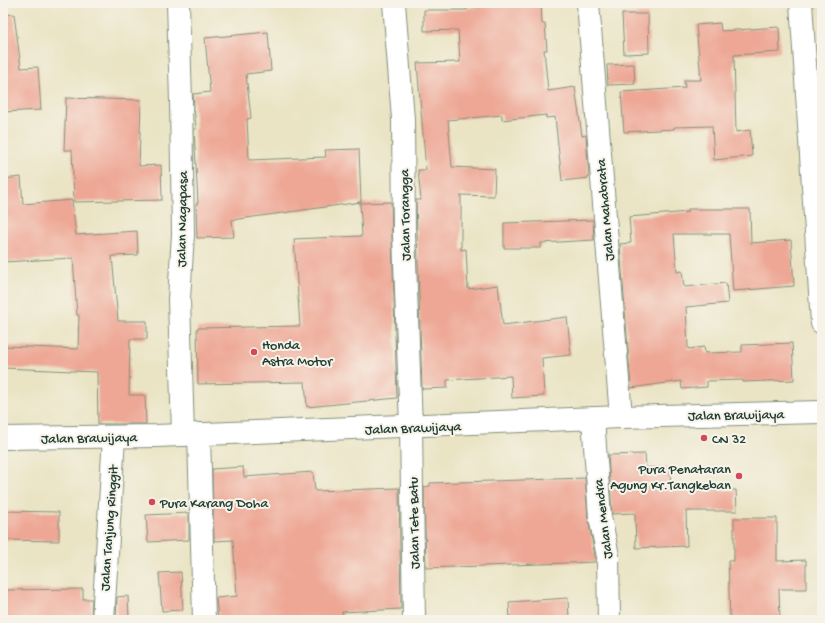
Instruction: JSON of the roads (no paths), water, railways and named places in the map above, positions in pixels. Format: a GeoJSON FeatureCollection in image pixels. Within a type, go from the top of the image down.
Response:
{"type":"FeatureCollection","features":[{"type":"Feature","properties":{"kind":"street","name":"Jalan Nagapasa"},"geometry":{"type":"LineString","coordinates":[[178,3],[182,108],[183,234],[179,298],[191,434],[204,620]]}},
{"type":"Feature","properties":{"kind":"street","name":"Jalan Torangga"},"geometry":{"type":"LineString","coordinates":[[394,3],[403,119],[404,235],[411,427]]}},
{"type":"Feature","properties":{"kind":"street","name":"Jalan Mahabrata"},"geometry":{"type":"LineString","coordinates":[[588,3],[621,417]]}},
{"type":"Feature","properties":{"kind":"street"},"geometry":{"type":"LineString","coordinates":[[801,3],[822,323]]}},
{"type":"Feature","properties":{"kind":"street","name":"Jalan Brawijaya"},"geometry":{"type":"LineString","coordinates":[[3,438],[191,434],[411,427],[621,417],[822,412]]}},
{"type":"Feature","properties":{"kind":"street","name":"Jalan Mendra"},"geometry":{"type":"LineString","coordinates":[[593,418],[600,517],[608,556],[609,620]]}},
{"type":"Feature","properties":{"kind":"street","name":"Jalan Tete Batu"},"geometry":{"type":"LineString","coordinates":[[411,427],[414,620]]}},
{"type":"Feature","properties":{"kind":"street","name":"Jalan Tanjung Ringgit"},"geometry":{"type":"LineString","coordinates":[[103,620],[114,436]]}},
{"type":"Feature","properties":{"kind":"place","name":"Honda Astra Motor"},"geometry":{"type":"Point","coordinates":[254,352]}},
{"type":"Feature","properties":{"kind":"place","name":"CN 32"},"geometry":{"type":"Point","coordinates":[704,438]}},
{"type":"Feature","properties":{"kind":"place","name":"Pura Penataran Agung Kr.Tangkeban"},"geometry":{"type":"Point","coordinates":[739,476]}},
{"type":"Feature","properties":{"kind":"place","name":"Pura Karang Doha"},"geometry":{"type":"Point","coordinates":[152,502]}}]}
